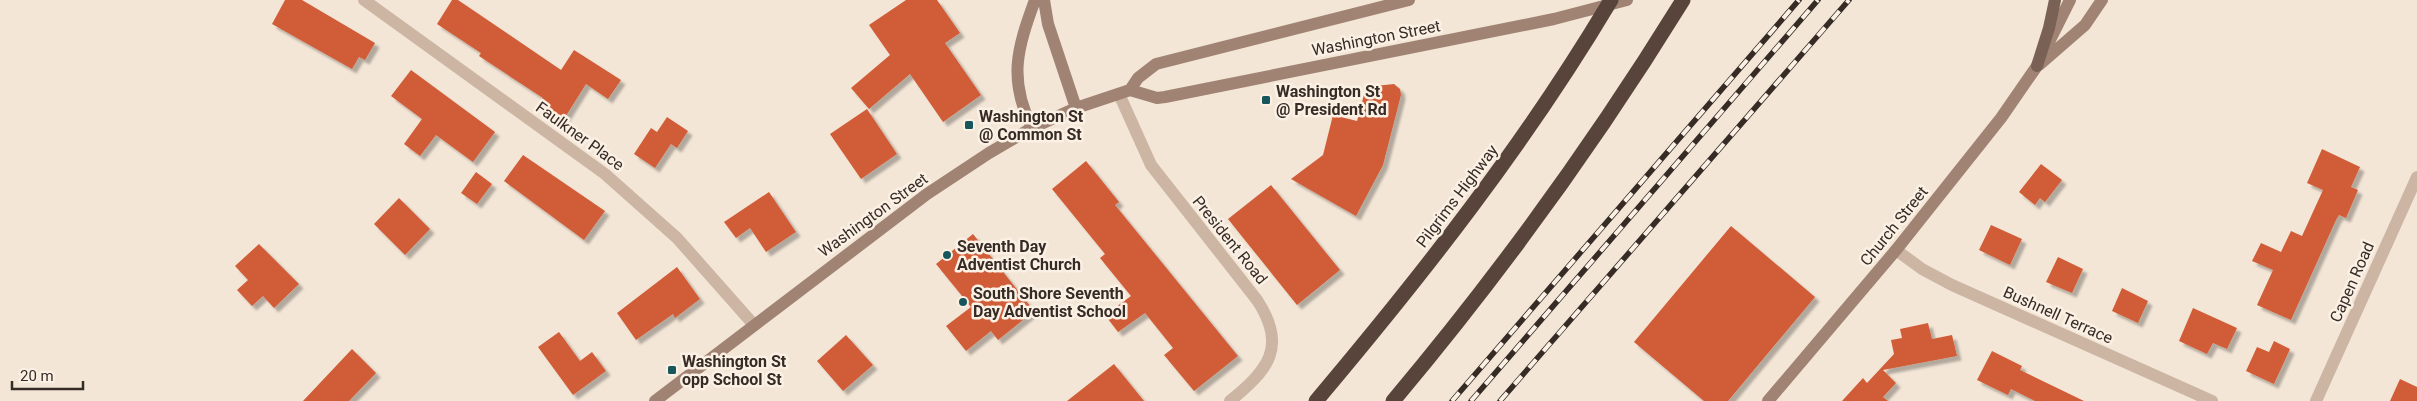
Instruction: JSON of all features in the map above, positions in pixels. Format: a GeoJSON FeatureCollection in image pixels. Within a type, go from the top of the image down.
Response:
{"type":"FeatureCollection","features":[{"type":"Feature","properties":{"kind":"highway","name":"Pilgrims Highway"},"geometry":{"type":"LineString","coordinates":[[1316,401],[1387,316],[1470,210],[1540,111],[1611,0]]}},
{"type":"Feature","properties":{"kind":"highway"},"geometry":{"type":"LineString","coordinates":[[1393,401],[1461,318],[1539,215],[1617,102],[1683,0]]}},
{"type":"Feature","properties":{"kind":"main road"},"geometry":{"type":"LineString","coordinates":[[1032,128],[1020,101],[1016,77],[1022,38],[1035,0]]}},
{"type":"Feature","properties":{"kind":"main road"},"geometry":{"type":"LineString","coordinates":[[1044,0],[1048,24],[1076,108]]}},
{"type":"Feature","properties":{"kind":"main road","name":"Washington Street"},"geometry":{"type":"LineString","coordinates":[[1125,92],[1138,78],[1156,64],[1409,0]]}},
{"type":"Feature","properties":{"kind":"main road","name":"Washington Street"},"geometry":{"type":"LineString","coordinates":[[657,400],[927,194],[1032,128],[1076,108],[1125,92],[1156,98],[1165,97],[1554,20],[1627,0]]}},
{"type":"Feature","properties":{"kind":"main road"},"geometry":{"type":"LineString","coordinates":[[2038,66],[2055,0]]}},
{"type":"Feature","properties":{"kind":"main road","name":"Church Street"},"geometry":{"type":"LineString","coordinates":[[1768,401],[1896,250],[2001,118],[2038,66],[2070,0]]}},
{"type":"Feature","properties":{"kind":"main road","name":"Church Street"},"geometry":{"type":"LineString","coordinates":[[2038,66],[2085,25],[2102,0]]}},
{"type":"Feature","properties":{"kind":"main road"},"geometry":{"type":"LineString","coordinates":[[2085,25],[2110,0]]}},
{"type":"Feature","properties":{"kind":"street","name":"Faulkner Place"},"geometry":{"type":"LineString","coordinates":[[364,0],[612,180],[677,238],[754,325]]}},
{"type":"Feature","properties":{"kind":"street","name":"President Road"},"geometry":{"type":"LineString","coordinates":[[1125,92],[1151,165],[1258,300],[1272,329],[1273,340],[1270,360],[1256,378],[1230,401]]}},
{"type":"Feature","properties":{"kind":"street","name":"Capen Road"},"geometry":{"type":"LineString","coordinates":[[2316,401],[2417,177]]}},
{"type":"Feature","properties":{"kind":"street","name":"Bushnell Terrace"},"geometry":{"type":"LineString","coordinates":[[1896,250],[1922,269],[1952,285],[2212,401]]}},
{"type":"Feature","properties":{"kind":"building"},"geometry":{"type":"Polygon","coordinates":[[[285,0],[302,0],[375,43],[365,60],[359,57],[352,69],[272,24],[285,0]]]}},
{"type":"Feature","properties":{"kind":"building"},"geometry":{"type":"Polygon","coordinates":[[[452,0],[458,0],[561,70],[574,50],[621,80],[608,99],[586,84],[564,119],[539,103],[543,98],[479,56],[481,53],[437,24],[452,0]]]}},
{"type":"Feature","properties":{"kind":"building"},"geometry":{"type":"Polygon","coordinates":[[[906,0],[937,0],[960,33],[945,43],[981,95],[943,122],[910,74],[869,109],[851,88],[890,55],[869,25],[906,0]]]}},
{"type":"Feature","properties":{"kind":"building"},"geometry":{"type":"Polygon","coordinates":[[[411,70],[495,132],[473,162],[436,135],[420,156],[404,144],[422,119],[391,96],[411,70]]]}},
{"type":"Feature","properties":{"kind":"building"},"geometry":{"type":"Polygon","coordinates":[[[1394,84],[1400,89],[1401,95],[1383,165],[1356,216],[1291,179],[1323,155],[1333,115],[1357,121],[1366,87],[1394,84]]]}},
{"type":"Feature","properties":{"kind":"building"},"geometry":{"type":"Polygon","coordinates":[[[867,109],[897,154],[861,179],[830,134],[867,109]]]}},
{"type":"Feature","properties":{"kind":"building"},"geometry":{"type":"Polygon","coordinates":[[[667,117],[688,131],[677,148],[671,144],[655,168],[634,154],[651,128],[657,132],[667,117]]]}},
{"type":"Feature","properties":{"kind":"building"},"geometry":{"type":"Polygon","coordinates":[[[2322,149],[2360,167],[2351,187],[2358,190],[2346,218],[2339,215],[2336,220],[2291,320],[2257,305],[2273,270],[2252,261],[2261,243],[2281,252],[2291,231],[2302,236],[2323,190],[2307,183],[2322,149]]]}},
{"type":"Feature","properties":{"kind":"building"},"geometry":{"type":"Polygon","coordinates":[[[523,155],[605,211],[584,240],[504,181],[523,155]]]}},
{"type":"Feature","properties":{"kind":"building"},"geometry":{"type":"Polygon","coordinates":[[[1086,161],[1119,202],[1115,205],[1238,356],[1194,391],[1164,355],[1173,348],[1145,313],[1118,332],[1105,315],[1131,296],[1100,258],[1105,254],[1052,189],[1086,161]]]}},
{"type":"Feature","properties":{"kind":"building"},"geometry":{"type":"Polygon","coordinates":[[[2041,164],[2062,180],[2045,202],[2040,198],[2035,205],[2019,192],[2041,164]]]}},
{"type":"Feature","properties":{"kind":"building"},"geometry":{"type":"Polygon","coordinates":[[[476,172],[492,184],[477,204],[461,193],[476,172]]]}},
{"type":"Feature","properties":{"kind":"building"},"geometry":{"type":"Polygon","coordinates":[[[1271,185],[1340,270],[1297,305],[1228,219],[1271,185]]]}},
{"type":"Feature","properties":{"kind":"building"},"geometry":{"type":"Polygon","coordinates":[[[769,192],[796,232],[766,252],[750,228],[736,238],[724,222],[769,192]]]}},
{"type":"Feature","properties":{"kind":"building"},"geometry":{"type":"Polygon","coordinates":[[[399,198],[430,229],[405,255],[374,224],[399,198]]]}},
{"type":"Feature","properties":{"kind":"building"},"geometry":{"type":"Polygon","coordinates":[[[1991,225],[2022,239],[2010,265],[1979,250],[1991,225]]]}},
{"type":"Feature","properties":{"kind":"building"},"geometry":{"type":"Polygon","coordinates":[[[1731,226],[1815,297],[1728,401],[1704,401],[1634,342],[1731,226]]]}},
{"type":"Feature","properties":{"kind":"building"},"geometry":{"type":"Polygon","coordinates":[[[973,234],[1034,311],[998,340],[991,331],[966,351],[946,326],[971,307],[936,264],[973,234]]]}},
{"type":"Feature","properties":{"kind":"building"},"geometry":{"type":"Polygon","coordinates":[[[259,244],[299,284],[274,308],[263,296],[252,306],[237,290],[248,280],[235,266],[259,244]]]}},
{"type":"Feature","properties":{"kind":"building"},"geometry":{"type":"Polygon","coordinates":[[[2058,257],[2083,269],[2072,293],[2046,282],[2058,257]]]}},
{"type":"Feature","properties":{"kind":"building"},"geometry":{"type":"Polygon","coordinates":[[[677,267],[700,299],[675,318],[673,314],[636,340],[617,313],[677,267]]]}},
{"type":"Feature","properties":{"kind":"building"},"geometry":{"type":"Polygon","coordinates":[[[2122,288],[2148,301],[2138,323],[2112,311],[2122,288]]]}},
{"type":"Feature","properties":{"kind":"building"},"geometry":{"type":"Polygon","coordinates":[[[2193,308],[2237,328],[2227,349],[2213,343],[2207,354],[2179,341],[2193,308]]]}},
{"type":"Feature","properties":{"kind":"building"},"geometry":{"type":"Polygon","coordinates":[[[1928,323],[1932,339],[1952,335],[1957,356],[1883,370],[1896,383],[1883,397],[1888,401],[1842,401],[1863,378],[1867,383],[1894,354],[1891,340],[1902,338],[1900,329],[1928,323]]]}},
{"type":"Feature","properties":{"kind":"building"},"geometry":{"type":"Polygon","coordinates":[[[559,332],[580,361],[592,352],[606,371],[573,395],[538,347],[559,332]]]}},
{"type":"Feature","properties":{"kind":"building"},"geometry":{"type":"Polygon","coordinates":[[[846,335],[873,365],[843,391],[817,361],[846,335]]]}},
{"type":"Feature","properties":{"kind":"building"},"geometry":{"type":"Polygon","coordinates":[[[2274,341],[2290,349],[2274,384],[2246,371],[2257,347],[2269,352],[2274,341]]]}},
{"type":"Feature","properties":{"kind":"building"},"geometry":{"type":"Polygon","coordinates":[[[352,349],[376,373],[349,401],[303,401],[352,349]]]}},
{"type":"Feature","properties":{"kind":"building"},"geometry":{"type":"Polygon","coordinates":[[[1992,351],[2022,366],[2020,370],[2084,401],[2035,401],[2011,389],[2008,395],[1977,380],[1992,351]]]}},
{"type":"Feature","properties":{"kind":"building"},"geometry":{"type":"Polygon","coordinates":[[[1114,364],[1144,401],[1067,401],[1114,364]]]}},
{"type":"Feature","properties":{"kind":"building"},"geometry":{"type":"Polygon","coordinates":[[[2400,379],[2417,387],[2417,401],[2390,401],[2400,379]]]}},
{"type":"Feature","properties":{"kind":"railway"},"geometry":{"type":"LineString","coordinates":[[1452,401],[1799,0]]}},
{"type":"Feature","properties":{"kind":"railway"},"geometry":{"type":"LineString","coordinates":[[1471,401],[1818,0]]}},
{"type":"Feature","properties":{"kind":"railway"},"geometry":{"type":"LineString","coordinates":[[1500,401],[1849,0]]}},
{"type":"Feature","properties":{"kind":"place","name":"Washington St @ President Rd"},"geometry":{"type":"Point","coordinates":[1266,100]}},
{"type":"Feature","properties":{"kind":"place","name":"Washington St @ Common St"},"geometry":{"type":"Point","coordinates":[969,125]}},
{"type":"Feature","properties":{"kind":"place","name":"Seventh Day Adventist Church"},"geometry":{"type":"Point","coordinates":[947,255]}},
{"type":"Feature","properties":{"kind":"place","name":"South Shore Seventh Day Adventist School"},"geometry":{"type":"Point","coordinates":[963,302]}},
{"type":"Feature","properties":{"kind":"place","name":"Washington St opp School St"},"geometry":{"type":"Point","coordinates":[672,370]}}]}
